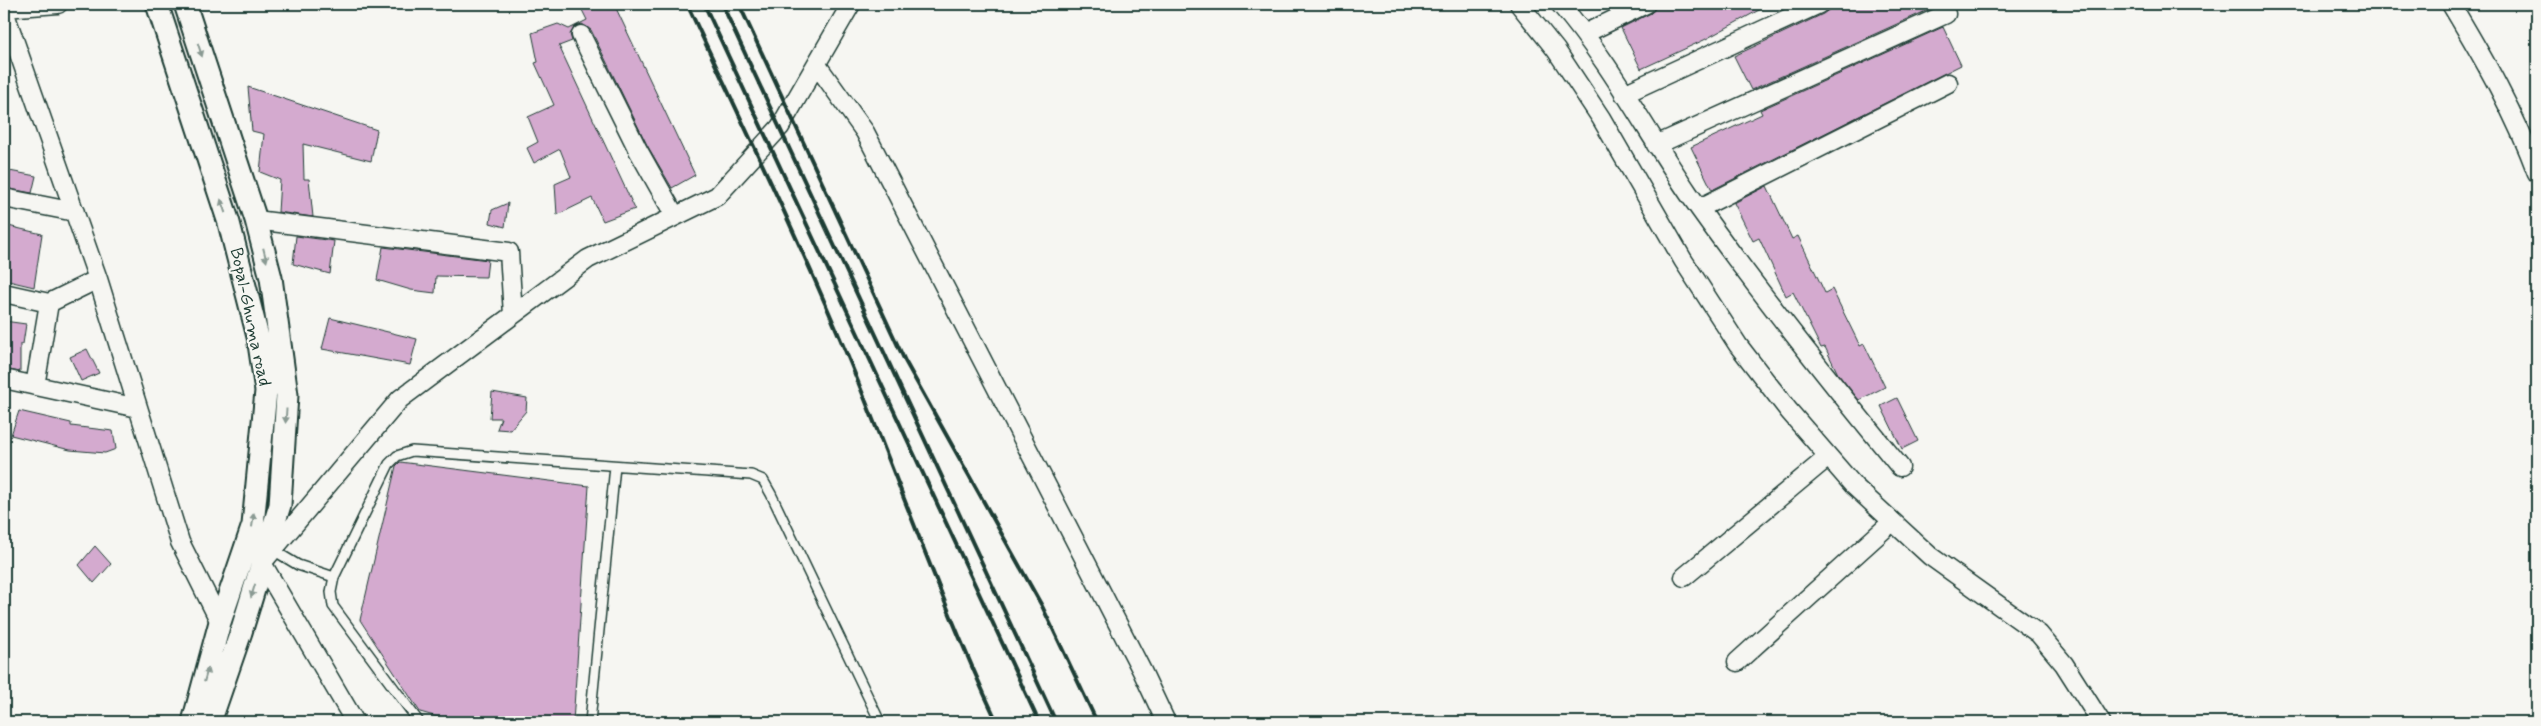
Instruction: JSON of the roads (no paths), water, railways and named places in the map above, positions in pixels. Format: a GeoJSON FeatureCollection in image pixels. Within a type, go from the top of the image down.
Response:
{"type":"FeatureCollection","features":[{"type":"Feature","properties":{"kind":"street"},"geometry":{"type":"LineString","coordinates":[[58,4],[4,10],[98,279],[180,542],[220,622]]}},
{"type":"Feature","properties":{"kind":"street","name":"Bopal-Ghuma road"},"geometry":{"type":"LineString","coordinates":[[157,4],[229,223],[258,337],[266,392],[253,525],[259,557],[220,622],[193,722]]}},
{"type":"Feature","properties":{"kind":"street"},"geometry":{"type":"LineString","coordinates":[[185,4],[256,220],[271,278],[288,395],[280,504],[259,557],[210,722]]}},
{"type":"Feature","properties":{"kind":"street"},"geometry":{"type":"LineString","coordinates":[[259,557],[400,399],[588,259],[717,196],[780,127],[851,4]]}},
{"type":"Feature","properties":{"kind":"street"},"geometry":{"type":"LineString","coordinates":[[1518,4],[1556,50],[1600,118],[1683,260],[1738,345],[1789,411],[1854,486],[1930,556],[2039,634],[2064,664],[2101,722]]}},
{"type":"Feature","properties":{"kind":"street"},"geometry":{"type":"LineString","coordinates":[[1560,4],[1586,33],[1656,145],[1700,208],[1818,367],[1900,466]]}},
{"type":"Feature","properties":{"kind":"street"},"geometry":{"type":"LineString","coordinates":[[1586,33],[1646,4]]}},
{"type":"Feature","properties":{"kind":"street"},"geometry":{"type":"LineString","coordinates":[[1624,94],[1819,4]]}},
{"type":"Feature","properties":{"kind":"street"},"geometry":{"type":"LineString","coordinates":[[2451,4],[2492,72],[2520,127],[2537,173]]}},
{"type":"Feature","properties":{"kind":"street"},"geometry":{"type":"LineString","coordinates":[[1656,145],[1946,14]]}},
{"type":"Feature","properties":{"kind":"street"},"geometry":{"type":"LineString","coordinates":[[581,35],[675,216]]}},
{"type":"Feature","properties":{"kind":"street"},"geometry":{"type":"LineString","coordinates":[[816,65],[865,132],[1166,722]]}},
{"type":"Feature","properties":{"kind":"street"},"geometry":{"type":"LineString","coordinates":[[1700,208],[1948,83]]}},
{"type":"Feature","properties":{"kind":"street"},"geometry":{"type":"LineString","coordinates":[[4,198],[75,212]]}},
{"type":"Feature","properties":{"kind":"street"},"geometry":{"type":"LineString","coordinates":[[256,220],[509,252],[513,315]]}},
{"type":"Feature","properties":{"kind":"street"},"geometry":{"type":"LineString","coordinates":[[4,293],[49,303],[98,279]]}},
{"type":"Feature","properties":{"kind":"street"},"geometry":{"type":"LineString","coordinates":[[35,386],[49,303]]}},
{"type":"Feature","properties":{"kind":"street"},"geometry":{"type":"LineString","coordinates":[[4,380],[138,408]]}},
{"type":"Feature","properties":{"kind":"street"},"geometry":{"type":"LineString","coordinates":[[1684,577],[1828,457]]}},
{"type":"Feature","properties":{"kind":"street"},"geometry":{"type":"LineString","coordinates":[[1737,662],[1892,522]]}},
{"type":"Feature","properties":{"kind":"street"},"geometry":{"type":"LineString","coordinates":[[259,557],[355,722]]}},
{"type":"Feature","properties":{"kind":"lane"},"geometry":{"type":"LineString","coordinates":[[419,722],[333,606],[331,592],[334,577],[389,464],[412,451],[751,475],[762,480],[776,502],[880,722]]}},
{"type":"Feature","properties":{"kind":"lane"},"geometry":{"type":"LineString","coordinates":[[590,722],[615,466]]}},
{"type":"Feature","properties":{"kind":"lane"},"geometry":{"type":"LineString","coordinates":[[259,557],[334,577]]}},
{"type":"Feature","properties":{"kind":"railway"},"geometry":{"type":"LineString","coordinates":[[687,4],[831,317],[939,588],[997,722]]}},
{"type":"Feature","properties":{"kind":"railway"},"geometry":{"type":"LineString","coordinates":[[704,4],[1039,722]]}},
{"type":"Feature","properties":{"kind":"railway"},"geometry":{"type":"LineString","coordinates":[[722,4],[1056,722]]}},
{"type":"Feature","properties":{"kind":"railway"},"geometry":{"type":"LineString","coordinates":[[739,4],[905,361],[1042,606],[1097,722]]}}]}
